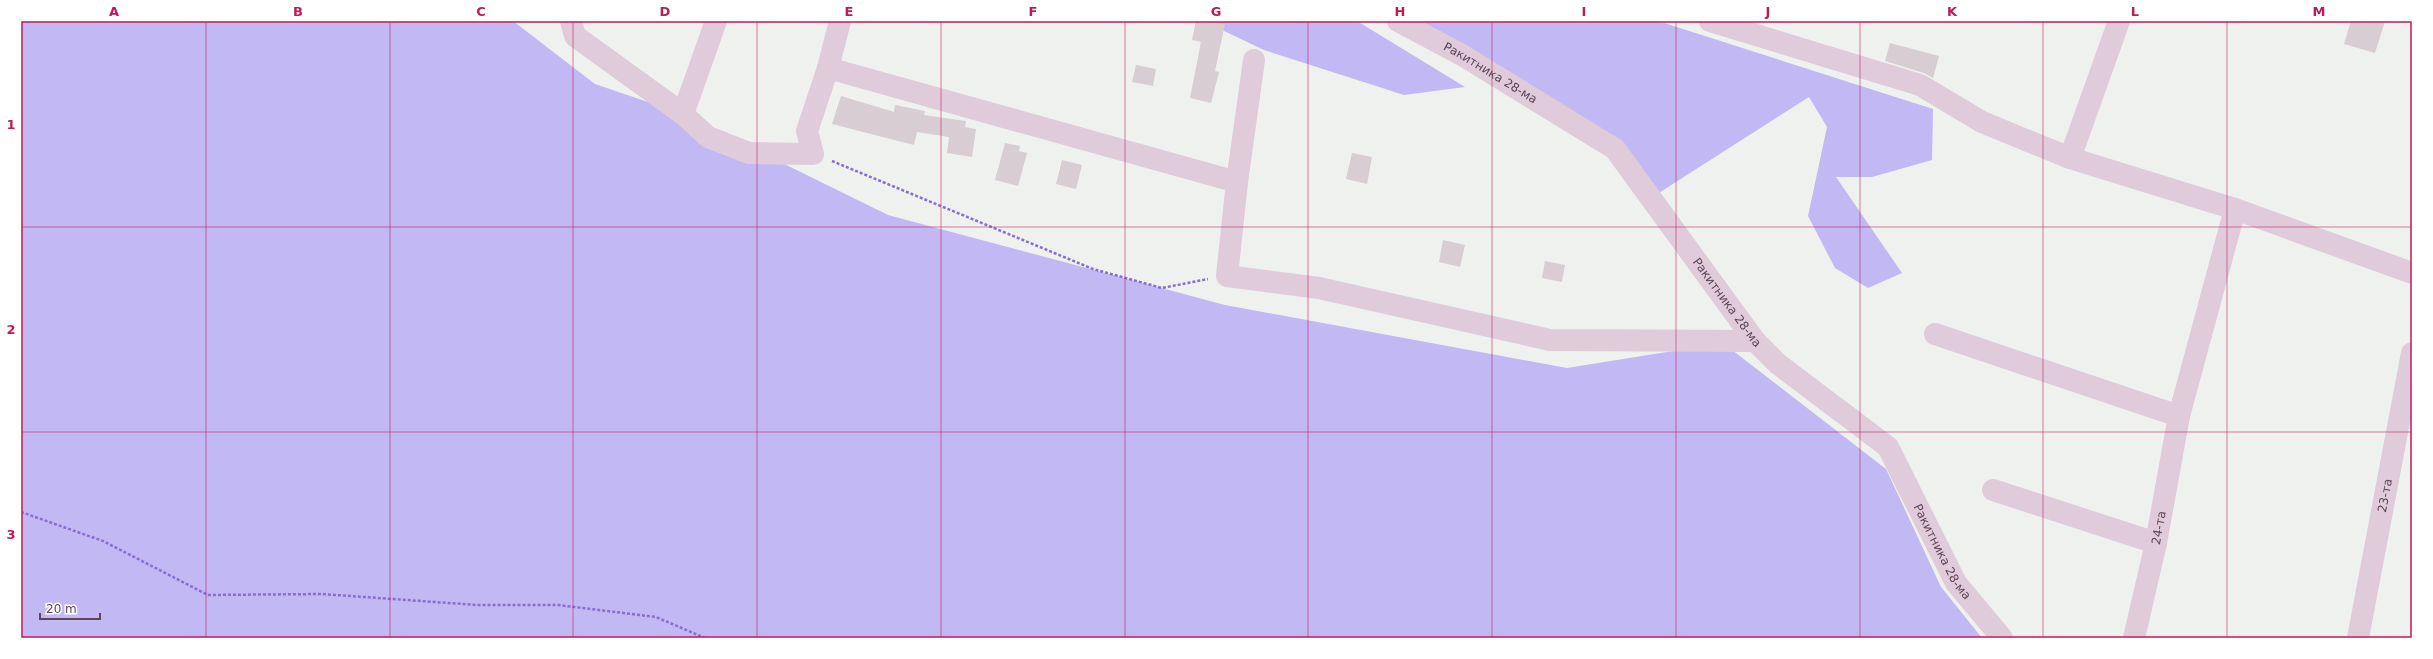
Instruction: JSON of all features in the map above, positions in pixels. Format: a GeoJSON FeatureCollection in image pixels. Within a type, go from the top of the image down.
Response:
{"type":"FeatureCollection","features":[{"type":"Feature","properties":{"kind":"street"},"geometry":{"type":"LineString","coordinates":[[571,21],[575,36],[682,114],[708,137],[750,153],[813,154],[807,131],[828,68],[840,21]]}},
{"type":"Feature","properties":{"kind":"street"},"geometry":{"type":"LineString","coordinates":[[682,114],[716,21]]}},
{"type":"Feature","properties":{"kind":"street","name":"Ракитника 28-ма"},"geometry":{"type":"LineString","coordinates":[[1398,21],[1462,55],[1615,149],[1755,341],[1778,364],[1888,447],[1956,583],[2002,638]]}},
{"type":"Feature","properties":{"kind":"street"},"geometry":{"type":"LineString","coordinates":[[1710,21],[1920,85],[1982,122],[2070,158],[2235,209],[2412,273]]}},
{"type":"Feature","properties":{"kind":"street"},"geometry":{"type":"LineString","coordinates":[[2070,158],[2119,21]]}},
{"type":"Feature","properties":{"kind":"street"},"geometry":{"type":"LineString","coordinates":[[1254,60],[1237,182],[1227,276],[1319,288],[1550,340],[1755,341]]}},
{"type":"Feature","properties":{"kind":"street"},"geometry":{"type":"LineString","coordinates":[[828,68],[1237,182]]}},
{"type":"Feature","properties":{"kind":"street","name":"24-та"},"geometry":{"type":"LineString","coordinates":[[2134,638],[2156,543],[2179,416],[2235,209]]}},
{"type":"Feature","properties":{"kind":"street"},"geometry":{"type":"LineString","coordinates":[[1935,334],[2179,416]]}},
{"type":"Feature","properties":{"kind":"street","name":"23-та"},"geometry":{"type":"LineString","coordinates":[[2358,638],[2412,353]]}},
{"type":"Feature","properties":{"kind":"street"},"geometry":{"type":"LineString","coordinates":[[1993,490],[2156,543]]}},
{"type":"Feature","properties":{"kind":"path"},"geometry":{"type":"LineString","coordinates":[[813,154],[1093,269],[1162,288],[1227,276]]}},
{"type":"Feature","properties":{"kind":"path"},"geometry":{"type":"LineString","coordinates":[[21,512],[103,541],[208,596],[322,594],[477,605],[558,605],[656,617],[704,638]]}},
{"type":"Feature","properties":{"kind":"shaded area"},"geometry":{"type":"Polygon","coordinates":[[[21,21],[513,21],[595,84],[683,114],[888,215],[1225,305],[1567,368],[1723,343],[1886,469],[1941,587],[1982,638],[21,638],[21,21]]]}},
{"type":"Feature","properties":{"kind":"shaded area"},"geometry":{"type":"Polygon","coordinates":[[[1203,21],[1357,21],[1465,87],[1404,95],[1264,50],[1203,21]]]}},
{"type":"Feature","properties":{"kind":"shaded area"},"geometry":{"type":"Polygon","coordinates":[[[1406,21],[1658,21],[1933,109],[1932,160],[1872,177],[1836,177],[1902,273],[1868,288],[1835,268],[1808,216],[1827,127],[1809,97],[1654,196],[1619,147],[1406,21]]]}},
{"type":"Feature","properties":{"kind":"building"},"geometry":{"type":"Polygon","coordinates":[[[1196,21],[1225,24],[1215,71],[1219,72],[1211,103],[1190,98],[1201,42],[1192,40],[1196,21]]]}},
{"type":"Feature","properties":{"kind":"building"},"geometry":{"type":"Polygon","coordinates":[[[2351,21],[2385,21],[2375,53],[2344,44],[2351,21]]]}},
{"type":"Feature","properties":{"kind":"building"},"geometry":{"type":"Polygon","coordinates":[[[1890,43],[1939,56],[1933,78],[1924,73],[1885,61],[1890,43]]]}},
{"type":"Feature","properties":{"kind":"building"},"geometry":{"type":"Polygon","coordinates":[[[1136,65],[1156,69],[1153,86],[1132,82],[1136,65]]]}},
{"type":"Feature","properties":{"kind":"building"},"geometry":{"type":"Polygon","coordinates":[[[841,96],[894,112],[895,105],[925,111],[924,115],[966,121],[965,127],[976,129],[972,157],[947,153],[949,137],[917,132],[914,145],[832,124],[841,96]]]}},
{"type":"Feature","properties":{"kind":"building"},"geometry":{"type":"Polygon","coordinates":[[[1005,143],[1020,146],[1019,151],[1027,153],[1018,186],[995,180],[1005,143]]]}},
{"type":"Feature","properties":{"kind":"building"},"geometry":{"type":"Polygon","coordinates":[[[1352,153],[1372,157],[1367,184],[1346,179],[1352,153]]]}},
{"type":"Feature","properties":{"kind":"building"},"geometry":{"type":"Polygon","coordinates":[[[1062,160],[1082,165],[1076,189],[1056,184],[1062,160]]]}},
{"type":"Feature","properties":{"kind":"building"},"geometry":{"type":"Polygon","coordinates":[[[1443,240],[1465,245],[1460,267],[1439,262],[1443,240]]]}},
{"type":"Feature","properties":{"kind":"building"},"geometry":{"type":"Polygon","coordinates":[[[1545,261],[1565,265],[1562,282],[1542,278],[1545,261]]]}}]}
